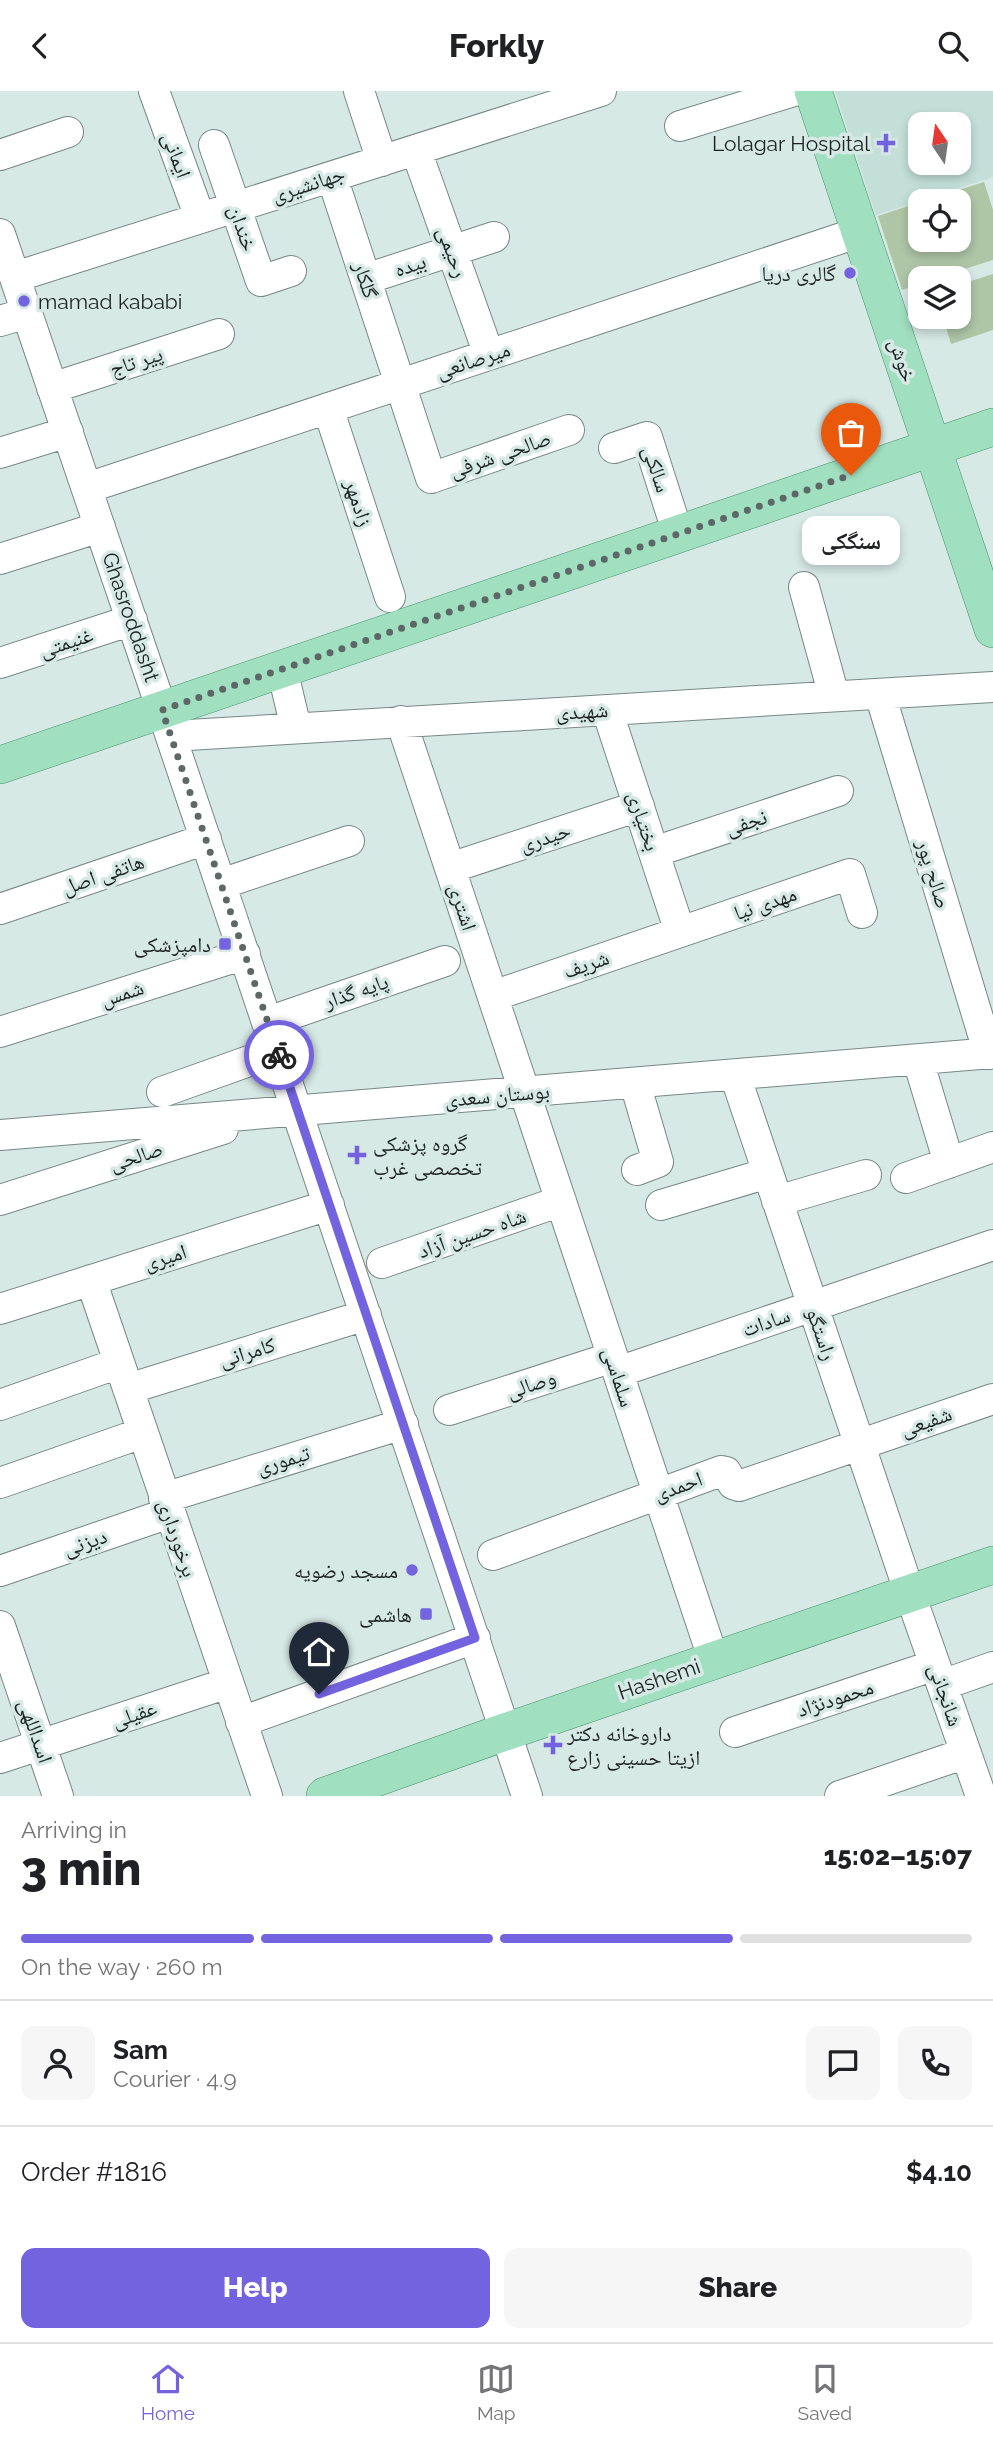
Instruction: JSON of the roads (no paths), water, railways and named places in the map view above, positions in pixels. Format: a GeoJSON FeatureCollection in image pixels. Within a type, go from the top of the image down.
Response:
{"type":"FeatureCollection","features":[{"type":"Feature","properties":{"kind":"main road","name":"خوش"},"geometry":{"type":"LineString","coordinates":[[813,91],[993,629]]}},
{"type":"Feature","properties":{"kind":"main road"},"geometry":{"type":"LineString","coordinates":[[0,765],[167,723],[282,669],[993,427]]}},
{"type":"Feature","properties":{"kind":"main road","name":"Hashemi"},"geometry":{"type":"LineString","coordinates":[[325,1796],[993,1566]]}},
{"type":"Feature","properties":{"kind":"street","name":"ایمانی"},"geometry":{"type":"LineString","coordinates":[[154,91],[200,218]]}},
{"type":"Feature","properties":{"kind":"street"},"geometry":{"type":"LineString","coordinates":[[359,91],[382,161]]}},
{"type":"Feature","properties":{"kind":"street","name":"جهانشیری"},"geometry":{"type":"LineString","coordinates":[[15,277],[416,150],[553,98],[601,91]]}},
{"type":"Feature","properties":{"kind":"street"},"geometry":{"type":"LineString","coordinates":[[680,126],[794,91]]}},
{"type":"Feature","properties":{"kind":"street"},"geometry":{"type":"LineString","coordinates":[[0,155],[68,132]]}},
{"type":"Feature","properties":{"kind":"street","name":"خندان"},"geometry":{"type":"LineString","coordinates":[[214,145],[261,281],[291,271]]}},
{"type":"Feature","properties":{"kind":"street","name":"رحیمی"},"geometry":{"type":"LineString","coordinates":[[416,150],[489,355]]}},
{"type":"Feature","properties":{"kind":"street","name":"گلکار"},"geometry":{"type":"LineString","coordinates":[[332,177],[431,478]]}},
{"type":"Feature","properties":{"kind":"street","name":"میرصانعی"},"geometry":{"type":"LineString","coordinates":[[87,488],[860,232]]}},
{"type":"Feature","properties":{"kind":"street","name":"Ghasroddasht"},"geometry":{"type":"LineString","coordinates":[[0,235],[15,277],[13,317],[52,388],[68,432],[268,1022],[277,1051],[285,1112],[329,1205],[527,1796]]}},
{"type":"Feature","properties":{"kind":"street","name":"بیده"},"geometry":{"type":"LineString","coordinates":[[366,279],[494,237]]}},
{"type":"Feature","properties":{"kind":"street","name":"پیر تاج"},"geometry":{"type":"LineString","coordinates":[[52,388],[219,334]]}},
{"type":"Feature","properties":{"kind":"street","name":"زادمهر"},"geometry":{"type":"LineString","coordinates":[[328,408],[390,597]]}},
{"type":"Feature","properties":{"kind":"street","name":"صالحی شرفی"},"geometry":{"type":"LineString","coordinates":[[431,478],[569,430]]}},
{"type":"Feature","properties":{"kind":"street"},"geometry":{"type":"LineString","coordinates":[[0,453],[68,432]]}},
{"type":"Feature","properties":{"kind":"street","name":"سالکی"},"geometry":{"type":"LineString","coordinates":[[614,448],[647,437],[678,534]]}},
{"type":"Feature","properties":{"kind":"street"},"geometry":{"type":"LineString","coordinates":[[0,559],[100,527]]}},
{"type":"Feature","properties":{"kind":"street"},"geometry":{"type":"LineString","coordinates":[[804,587],[834,697]]}},
{"type":"Feature","properties":{"kind":"street","name":"غنیمتی"},"geometry":{"type":"LineString","coordinates":[[0,663],[132,620]]}},
{"type":"Feature","properties":{"kind":"street"},"geometry":{"type":"LineString","coordinates":[[282,669],[296,728]]}},
{"type":"Feature","properties":{"kind":"street","name":"شهیدی"},"geometry":{"type":"LineString","coordinates":[[167,723],[296,728],[993,687]]}},
{"type":"Feature","properties":{"kind":"street","name":"صالح پور"},"geometry":{"type":"LineString","coordinates":[[880,694],[991,1054]]}},
{"type":"Feature","properties":{"kind":"street","name":"بختیاری"},"geometry":{"type":"LineString","coordinates":[[607,709],[680,932]]}},
{"type":"Feature","properties":{"kind":"street","name":"اشتری"},"geometry":{"type":"LineString","coordinates":[[401,721],[525,1093]]}},
{"type":"Feature","properties":{"kind":"street","name":"نجفی"},"geometry":{"type":"LineString","coordinates":[[654,852],[838,791]]}},
{"type":"Feature","properties":{"kind":"street","name":"حیدری"},"geometry":{"type":"LineString","coordinates":[[450,868],[639,806]]}},
{"type":"Feature","properties":{"kind":"street","name":"هاتفی اصل"},"geometry":{"type":"LineString","coordinates":[[0,909],[206,839]]}},
{"type":"Feature","properties":{"kind":"street"},"geometry":{"type":"LineString","coordinates":[[221,884],[349,841]]}},
{"type":"Feature","properties":{"kind":"street","name":"مهدی نیا"},"geometry":{"type":"LineString","coordinates":[[680,932],[850,874],[862,913]]}},
{"type":"Feature","properties":{"kind":"street","name":"شریف"},"geometry":{"type":"LineString","coordinates":[[493,996],[680,932]]}},
{"type":"Feature","properties":{"kind":"street","name":"شمس"},"geometry":{"type":"LineString","coordinates":[[0,1031],[245,954]]}},
{"type":"Feature","properties":{"kind":"street","name":"پایه گذار"},"geometry":{"type":"LineString","coordinates":[[268,1022],[445,961]]}},
{"type":"Feature","properties":{"kind":"street"},"geometry":{"type":"LineString","coordinates":[[162,1092],[277,1051]]}},
{"type":"Feature","properties":{"kind":"street","name":"بوستان سعدی"},"geometry":{"type":"LineString","coordinates":[[0,1135],[991,1054]]}},
{"type":"Feature","properties":{"kind":"street"},"geometry":{"type":"LineString","coordinates":[[918,1060],[949,1163]]}},
{"type":"Feature","properties":{"kind":"street","name":"راستگو"},"geometry":{"type":"LineString","coordinates":[[735,1075],[910,1594]]}},
{"type":"Feature","properties":{"kind":"street"},"geometry":{"type":"LineString","coordinates":[[635,1083],[658,1162],[638,1170]]}},
{"type":"Feature","properties":{"kind":"street","name":"سلماسی"},"geometry":{"type":"LineString","coordinates":[[525,1093],[714,1661]]}},
{"type":"Feature","properties":{"kind":"street","name":"صالحی"},"geometry":{"type":"LineString","coordinates":[[0,1200],[285,1112]]}},
{"type":"Feature","properties":{"kind":"street"},"geometry":{"type":"LineString","coordinates":[[906,1178],[993,1147]]}},
{"type":"Feature","properties":{"kind":"street"},"geometry":{"type":"LineString","coordinates":[[661,1205],[768,1173]]}},
{"type":"Feature","properties":{"kind":"street"},"geometry":{"type":"LineString","coordinates":[[778,1201],[866,1175]]}},
{"type":"Feature","properties":{"kind":"street","name":"شاه حسین آزاد"},"geometry":{"type":"LineString","coordinates":[[382,1263],[561,1201]]}},
{"type":"Feature","properties":{"kind":"street","name":"امیری"},"geometry":{"type":"LineString","coordinates":[[0,1309],[329,1205]]}},
{"type":"Feature","properties":{"kind":"street","name":"سادات"},"geometry":{"type":"LineString","coordinates":[[616,1365],[813,1306],[993,1245]]}},
{"type":"Feature","properties":{"kind":"street","name":"برخورداری"},"geometry":{"type":"LineString","coordinates":[[91,1280],[267,1796]]}},
{"type":"Feature","properties":{"kind":"street","name":"کامرانی"},"geometry":{"type":"LineString","coordinates":[[0,1405],[366,1315]]}},
{"type":"Feature","properties":{"kind":"street","name":"وصالی"},"geometry":{"type":"LineString","coordinates":[[449,1410],[616,1365]]}},
{"type":"Feature","properties":{"kind":"street","name":"شفیعی"},"geometry":{"type":"LineString","coordinates":[[859,1444],[993,1399]]}},
{"type":"Feature","properties":{"kind":"street","name":"تیموری"},"geometry":{"type":"LineString","coordinates":[[166,1505],[403,1424]]}},
{"type":"Feature","properties":{"kind":"street"},"geometry":{"type":"LineString","coordinates":[[0,1483],[142,1433]]}},
{"type":"Feature","properties":{"kind":"street","name":"احمدی"},"geometry":{"type":"LineString","coordinates":[[493,1555],[721,1471],[726,1472],[733,1484],[740,1486],[859,1444]]}},
{"type":"Feature","properties":{"kind":"street","name":"دیزنی"},"geometry":{"type":"LineString","coordinates":[[0,1571],[166,1505]]}},
{"type":"Feature","properties":{"kind":"street","name":"شانجانی"},"geometry":{"type":"LineString","coordinates":[[910,1594],[939,1675],[976,1757],[981,1796]]}},
{"type":"Feature","properties":{"kind":"street","name":"اسداللهی"},"geometry":{"type":"LineString","coordinates":[[0,1626],[58,1796]]}},
{"type":"Feature","properties":{"kind":"street"},"geometry":{"type":"LineString","coordinates":[[241,1722],[475,1638]]}},
{"type":"Feature","properties":{"kind":"street","name":"محمودنژاد"},"geometry":{"type":"LineString","coordinates":[[735,1732],[939,1675],[993,1667]]}},
{"type":"Feature","properties":{"kind":"street","name":"عقیلی"},"geometry":{"type":"LineString","coordinates":[[0,1758],[228,1683]]}},
{"type":"Feature","properties":{"kind":"street"},"geometry":{"type":"LineString","coordinates":[[840,1796],[976,1757]]}},
{"type":"Feature","properties":{"kind":"place","name":"Lolagar Hospital"},"geometry":{"type":"Point","coordinates":[886,143]}},
{"type":"Feature","properties":{"kind":"place","name":"گالری دریا"},"geometry":{"type":"Point","coordinates":[850,273]}},
{"type":"Feature","properties":{"kind":"place","name":"mamad kababi"},"geometry":{"type":"Point","coordinates":[24,301]}},
{"type":"Feature","properties":{"kind":"place","name":"سنگکی"},"geometry":{"type":"Point","coordinates":[851,475]}},
{"type":"Feature","properties":{"kind":"place","name":"دامپزشکی"},"geometry":{"type":"Point","coordinates":[225,944]}},
{"type":"Feature","properties":{"kind":"place","name":"گروه پزشکی تخصصی غرب"},"geometry":{"type":"Point","coordinates":[357,1155]}},
{"type":"Feature","properties":{"kind":"place","name":"مسجد رضویه"},"geometry":{"type":"Point","coordinates":[412,1570]}},
{"type":"Feature","properties":{"kind":"place","name":"هاشمی"},"geometry":{"type":"Point","coordinates":[426,1614]}},
{"type":"Feature","properties":{"kind":"place","name":"داروخانه دکتر ازیتا حسینی زارع"},"geometry":{"type":"Point","coordinates":[553,1745]}}]}
